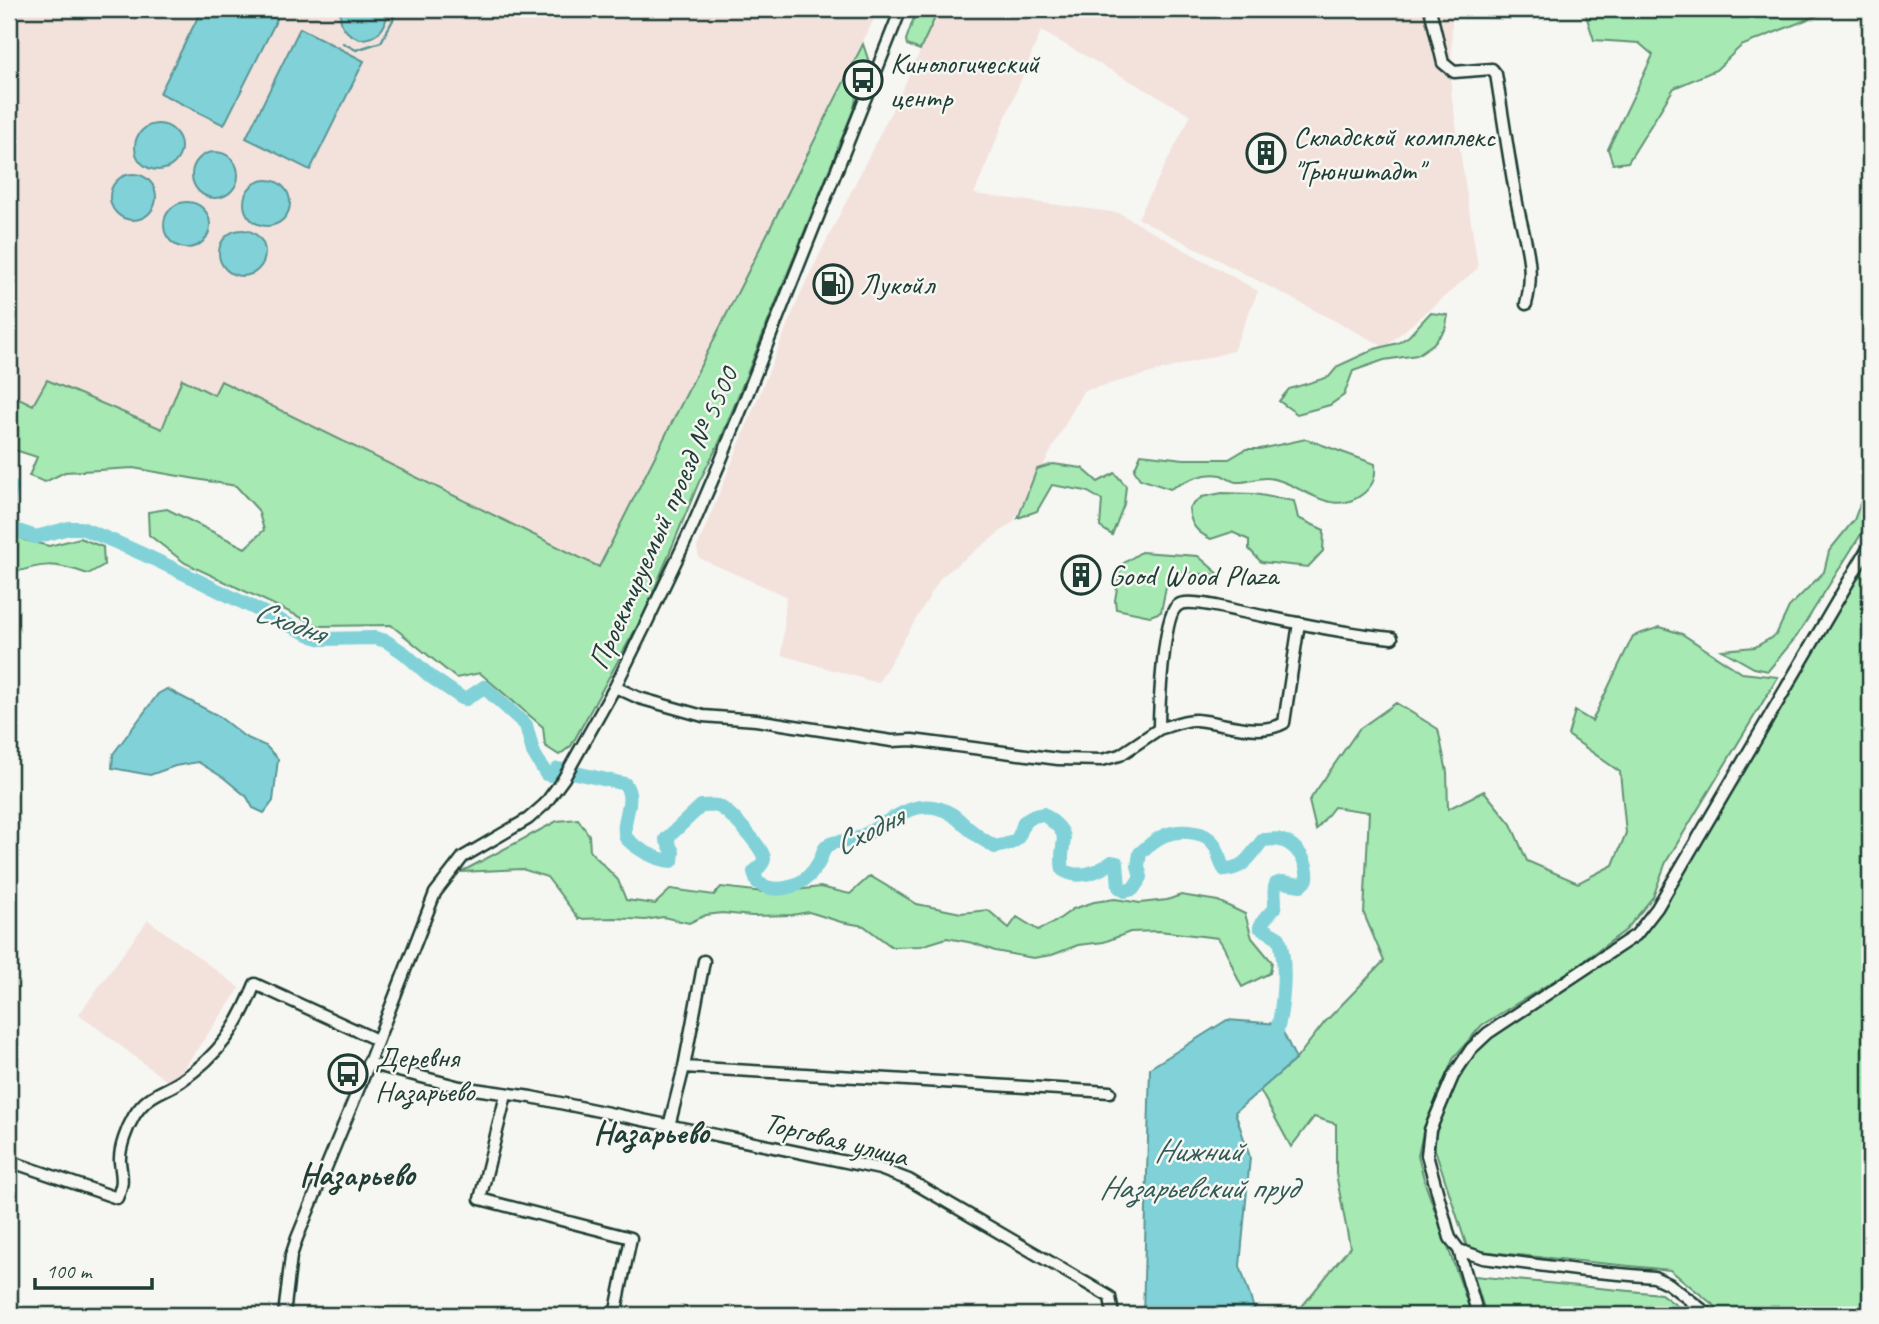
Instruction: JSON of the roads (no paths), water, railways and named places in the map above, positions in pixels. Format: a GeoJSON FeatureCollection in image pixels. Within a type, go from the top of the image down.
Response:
{"type":"FeatureCollection","features":[{"type":"Feature","properties":{"kind":"street","name":"Проектируемый проезд № 5500"},"geometry":{"type":"LineString","coordinates":[[284,1315],[291,1256],[297,1238],[435,893],[447,874],[463,857],[528,819],[545,804],[564,778],[615,687],[699,513],[901,9]]}},
{"type":"Feature","properties":{"kind":"street"},"geometry":{"type":"LineString","coordinates":[[1430,9],[1443,64],[1454,72],[1492,69],[1496,74],[1530,264],[1531,284],[1526,304]]}},
{"type":"Feature","properties":{"kind":"street"},"geometry":{"type":"LineString","coordinates":[[1478,1315],[1459,1250],[1450,1238],[1427,1156],[1430,1130],[1453,1076],[1471,1049],[1488,1033],[1636,935],[1664,896],[1870,545]]}},
{"type":"Feature","properties":{"kind":"street"},"geometry":{"type":"LineString","coordinates":[[1159,729],[1159,693],[1168,629],[1172,610],[1178,605],[1198,604],[1352,634],[1392,638]]}},
{"type":"Feature","properties":{"kind":"street"},"geometry":{"type":"LineString","coordinates":[[615,687],[639,698],[703,716],[756,720],[892,741],[912,740],[1058,759],[1102,760],[1120,755],[1159,729],[1193,720],[1261,728],[1275,728],[1284,723],[1299,623]]}},
{"type":"Feature","properties":{"kind":"street"},"geometry":{"type":"LineString","coordinates":[[669,1126],[684,1067],[704,961]]}},
{"type":"Feature","properties":{"kind":"street"},"geometry":{"type":"LineString","coordinates":[[9,1161],[117,1198],[122,1186],[120,1161],[123,1147],[135,1115],[159,1091],[180,1082],[229,1038],[244,1012],[255,984],[377,1040]]}},
{"type":"Feature","properties":{"kind":"street","name":"Торговая улица"},"geometry":{"type":"LineString","coordinates":[[368,1063],[460,1087],[531,1097],[880,1169],[909,1181],[1110,1297],[1113,1315]]}},
{"type":"Feature","properties":{"kind":"street"},"geometry":{"type":"LineString","coordinates":[[684,1067],[1110,1092]]}},
{"type":"Feature","properties":{"kind":"street"},"geometry":{"type":"LineString","coordinates":[[506,1095],[480,1199],[631,1238],[615,1315]]}},
{"type":"Feature","properties":{"kind":"street"},"geometry":{"type":"LineString","coordinates":[[1459,1250],[1483,1258],[1654,1277],[1669,1284],[1709,1315]]}},
{"type":"Feature","properties":{"kind":"water"},"geometry":{"type":"Polygon","coordinates":[[[202,9],[258,9],[277,19],[224,125],[160,93],[202,9]]]}},
{"type":"Feature","properties":{"kind":"water"},"geometry":{"type":"Polygon","coordinates":[[[341,9],[386,9],[386,21],[372,37],[360,39],[344,28],[341,9]]]}},
{"type":"Feature","properties":{"kind":"water"},"geometry":{"type":"Polygon","coordinates":[[[300,28],[364,61],[310,170],[246,138],[300,28]]]}},
{"type":"Feature","properties":{"kind":"water"},"geometry":{"type":"Polygon","coordinates":[[[158,124],[175,130],[181,147],[175,164],[158,170],[141,164],[135,147],[141,130],[158,124]]]}},
{"type":"Feature","properties":{"kind":"water"},"geometry":{"type":"Polygon","coordinates":[[[215,152],[232,158],[238,175],[232,192],[215,198],[198,192],[192,175],[198,158],[215,152]]]}},
{"type":"Feature","properties":{"kind":"water"},"geometry":{"type":"Polygon","coordinates":[[[133,174],[150,180],[156,197],[150,214],[133,220],[116,214],[110,197],[116,180],[133,174]]]}},
{"type":"Feature","properties":{"kind":"water"},"geometry":{"type":"Polygon","coordinates":[[[267,180],[284,186],[290,203],[284,220],[267,226],[250,220],[244,203],[250,186],[267,180]]]}},
{"type":"Feature","properties":{"kind":"water"},"geometry":{"type":"Polygon","coordinates":[[[187,202],[204,208],[210,225],[204,242],[187,248],[170,242],[164,225],[170,208],[187,202]]]}},
{"type":"Feature","properties":{"kind":"water"},"geometry":{"type":"Polygon","coordinates":[[[242,230],[259,236],[265,253],[259,270],[242,276],[225,270],[219,253],[225,236],[242,230]]]}},
{"type":"Feature","properties":{"kind":"water"},"geometry":{"type":"Polygon","coordinates":[[[167,689],[217,715],[245,737],[266,746],[278,759],[273,801],[264,813],[253,808],[247,797],[224,778],[198,762],[175,766],[150,775],[112,768],[113,754],[158,694],[167,689]]]}},
{"type":"Feature","properties":{"kind":"water","name":"Нижний Назарьевский пруд"},"geometry":{"type":"Polygon","coordinates":[[[1227,1020],[1279,1024],[1296,1059],[1235,1112],[1250,1157],[1240,1266],[1256,1315],[1143,1315],[1150,1068],[1227,1020]]]}},
{"type":"Feature","properties":{"kind":"waterway"},"geometry":{"type":"LineString","coordinates":[[343,43],[356,50],[381,42],[394,18],[391,9]]}},
{"type":"Feature","properties":{"kind":"waterway","name":"Сходня"},"geometry":{"type":"LineString","coordinates":[[9,484],[9,500]]}},
{"type":"Feature","properties":{"kind":"waterway","name":"Сходня"},"geometry":{"type":"LineString","coordinates":[[9,501],[9,525],[12,529],[36,537],[69,528],[81,528],[141,553],[315,637],[375,638],[386,641],[462,698],[466,699],[484,687],[526,725],[533,752],[546,774],[550,775],[558,769],[625,784],[629,797],[626,838],[641,850],[660,859],[672,861],[673,852],[666,839],[701,806],[718,806],[723,809],[752,838],[764,859],[754,872],[757,882],[774,888],[792,886],[807,877],[830,844],[856,839],[906,811],[927,807],[949,812],[995,847],[1015,840],[1024,822],[1043,814],[1054,822],[1063,834],[1063,870],[1082,874],[1095,872],[1112,862],[1117,863],[1119,887],[1125,891],[1133,889],[1141,877],[1138,866],[1140,853],[1152,842],[1172,833],[1201,834],[1208,838],[1216,847],[1225,870],[1243,864],[1263,840],[1276,839],[1286,842],[1301,855],[1307,879],[1301,885],[1282,882],[1276,884],[1274,908],[1260,927],[1279,938],[1282,949],[1283,990],[1274,1041]]}},
{"type":"Feature","properties":{"kind":"place","name":"Кинологический центр"},"geometry":{"type":"Point","coordinates":[863,80]}},
{"type":"Feature","properties":{"kind":"place","name":"Складской комплекс \"Грюнштадт\""},"geometry":{"type":"Point","coordinates":[1266,153]}},
{"type":"Feature","properties":{"kind":"place","name":"Лукойл"},"geometry":{"type":"Point","coordinates":[833,284]}},
{"type":"Feature","properties":{"kind":"place","name":"Good Wood Plaza"},"geometry":{"type":"Point","coordinates":[1081,575]}},
{"type":"Feature","properties":{"kind":"place","name":"Деревня Назарьево"},"geometry":{"type":"Point","coordinates":[348,1074]}},
{"type":"Feature","properties":{"kind":"district","name":"Назарьево"},"geometry":{"type":"Point","coordinates":[651,1132]}},
{"type":"Feature","properties":{"kind":"district","name":"Назарьево"},"geometry":{"type":"Point","coordinates":[357,1174]}}]}
